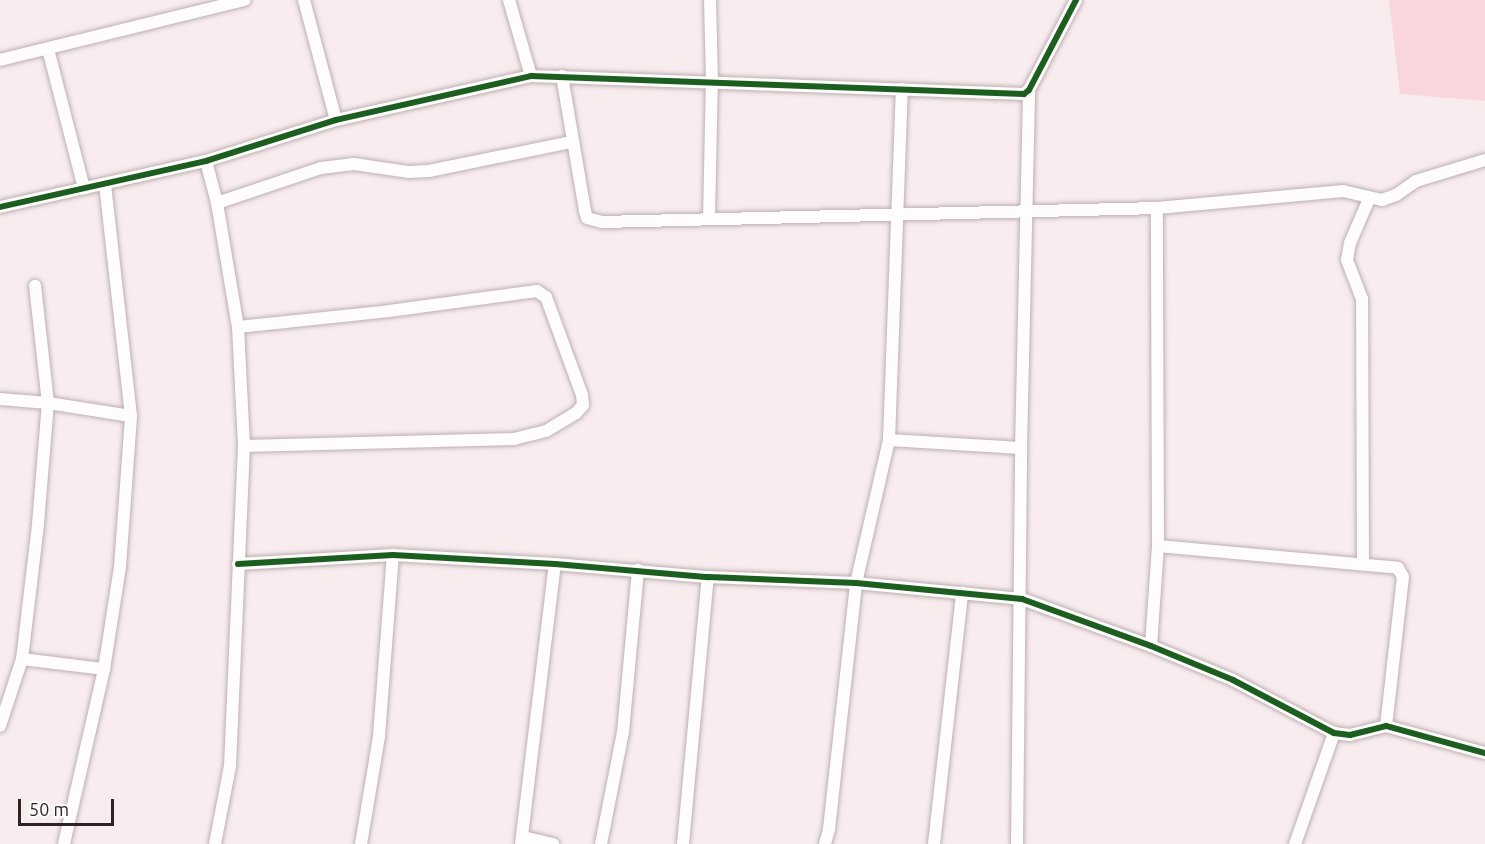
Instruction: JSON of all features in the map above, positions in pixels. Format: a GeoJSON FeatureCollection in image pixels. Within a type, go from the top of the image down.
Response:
{"type":"FeatureCollection","features":[{"type":"Feature","properties":{"kind":"street"},"geometry":{"type":"LineString","coordinates":[[0,60],[245,0]]}},
{"type":"Feature","properties":{"kind":"street"},"geometry":{"type":"LineString","coordinates":[[304,0],[336,120]]}},
{"type":"Feature","properties":{"kind":"street"},"geometry":{"type":"LineString","coordinates":[[509,0],[531,76]]}},
{"type":"Feature","properties":{"kind":"street"},"geometry":{"type":"LineString","coordinates":[[709,219],[712,81],[710,0]]}},
{"type":"Feature","properties":{"kind":"street"},"geometry":{"type":"LineString","coordinates":[[1017,844],[1022,599],[1021,448],[1029,90],[1076,0]]}},
{"type":"Feature","properties":{"kind":"street"},"geometry":{"type":"LineString","coordinates":[[48,49],[84,188]]}},
{"type":"Feature","properties":{"kind":"street"},"geometry":{"type":"LineString","coordinates":[[0,207],[206,161],[336,120],[531,76],[712,81],[1018,95],[1029,90]]}},
{"type":"Feature","properties":{"kind":"street"},"geometry":{"type":"LineString","coordinates":[[562,76],[587,218],[602,222],[1157,208],[1343,191],[1382,200],[1396,195],[1416,181],[1485,160]]}},
{"type":"Feature","properties":{"kind":"street"},"geometry":{"type":"LineString","coordinates":[[825,844],[829,830],[856,583],[889,440],[902,89]]}},
{"type":"Feature","properties":{"kind":"street"},"geometry":{"type":"LineString","coordinates":[[217,203],[321,168],[354,164],[409,172],[429,171],[572,142]]}},
{"type":"Feature","properties":{"kind":"street"},"geometry":{"type":"LineString","coordinates":[[206,161],[217,203],[238,327],[244,446],[230,766],[214,844]]}},
{"type":"Feature","properties":{"kind":"street"},"geometry":{"type":"LineString","coordinates":[[64,844],[104,669],[120,567],[131,416],[105,184]]}},
{"type":"Feature","properties":{"kind":"street"},"geometry":{"type":"LineString","coordinates":[[1363,564],[1362,299],[1347,260],[1350,243],[1369,198]]}},
{"type":"Feature","properties":{"kind":"street"},"geometry":{"type":"LineString","coordinates":[[1151,646],[1158,546],[1157,208]]}},
{"type":"Feature","properties":{"kind":"street"},"geometry":{"type":"LineString","coordinates":[[0,726],[22,659],[38,524],[48,403],[35,285]]}},
{"type":"Feature","properties":{"kind":"street"},"geometry":{"type":"LineString","coordinates":[[238,327],[389,311],[537,291],[546,297],[582,395],[583,405],[576,413],[546,431],[514,439],[244,446]]}},
{"type":"Feature","properties":{"kind":"street"},"geometry":{"type":"LineString","coordinates":[[0,399],[48,403],[131,416]]}},
{"type":"Feature","properties":{"kind":"street"},"geometry":{"type":"LineString","coordinates":[[889,440],[1021,448]]}},
{"type":"Feature","properties":{"kind":"street"},"geometry":{"type":"LineString","coordinates":[[1158,546],[1398,568],[1403,577],[1386,726]]}},
{"type":"Feature","properties":{"kind":"street"},"geometry":{"type":"LineString","coordinates":[[238,564],[393,555],[555,564],[708,577],[856,583],[1022,599],[1151,646],[1233,680],[1334,733],[1350,735],[1386,726],[1485,753]]}},
{"type":"Feature","properties":{"kind":"street"},"geometry":{"type":"LineString","coordinates":[[361,844],[379,736],[393,555]]}},
{"type":"Feature","properties":{"kind":"street"},"geometry":{"type":"LineString","coordinates":[[553,844],[522,840],[555,564]]}},
{"type":"Feature","properties":{"kind":"street"},"geometry":{"type":"LineString","coordinates":[[601,844],[623,732],[638,570]]}},
{"type":"Feature","properties":{"kind":"street"},"geometry":{"type":"LineString","coordinates":[[683,844],[708,577]]}},
{"type":"Feature","properties":{"kind":"street"},"geometry":{"type":"LineString","coordinates":[[934,844],[962,593]]}},
{"type":"Feature","properties":{"kind":"street"},"geometry":{"type":"LineString","coordinates":[[22,659],[104,669]]}},
{"type":"Feature","properties":{"kind":"street"},"geometry":{"type":"LineString","coordinates":[[1295,844],[1334,733]]}},
{"type":"Feature","properties":{"kind":"shaded area"},"geometry":{"type":"Polygon","coordinates":[[[1389,0],[1485,0],[1485,101],[1400,94],[1389,0]]]}},
{"type":"Feature","properties":{"kind":"cycle path"},"geometry":{"type":"LineString","coordinates":[[0,207],[206,161],[336,120],[531,76],[1024,94],[1029,90],[1076,0]]}},
{"type":"Feature","properties":{"kind":"cycle path"},"geometry":{"type":"LineString","coordinates":[[238,564],[393,555],[555,564],[708,577],[856,583],[1022,599],[1151,646],[1233,680],[1334,733],[1350,735],[1386,726],[1485,753]]}}]}
